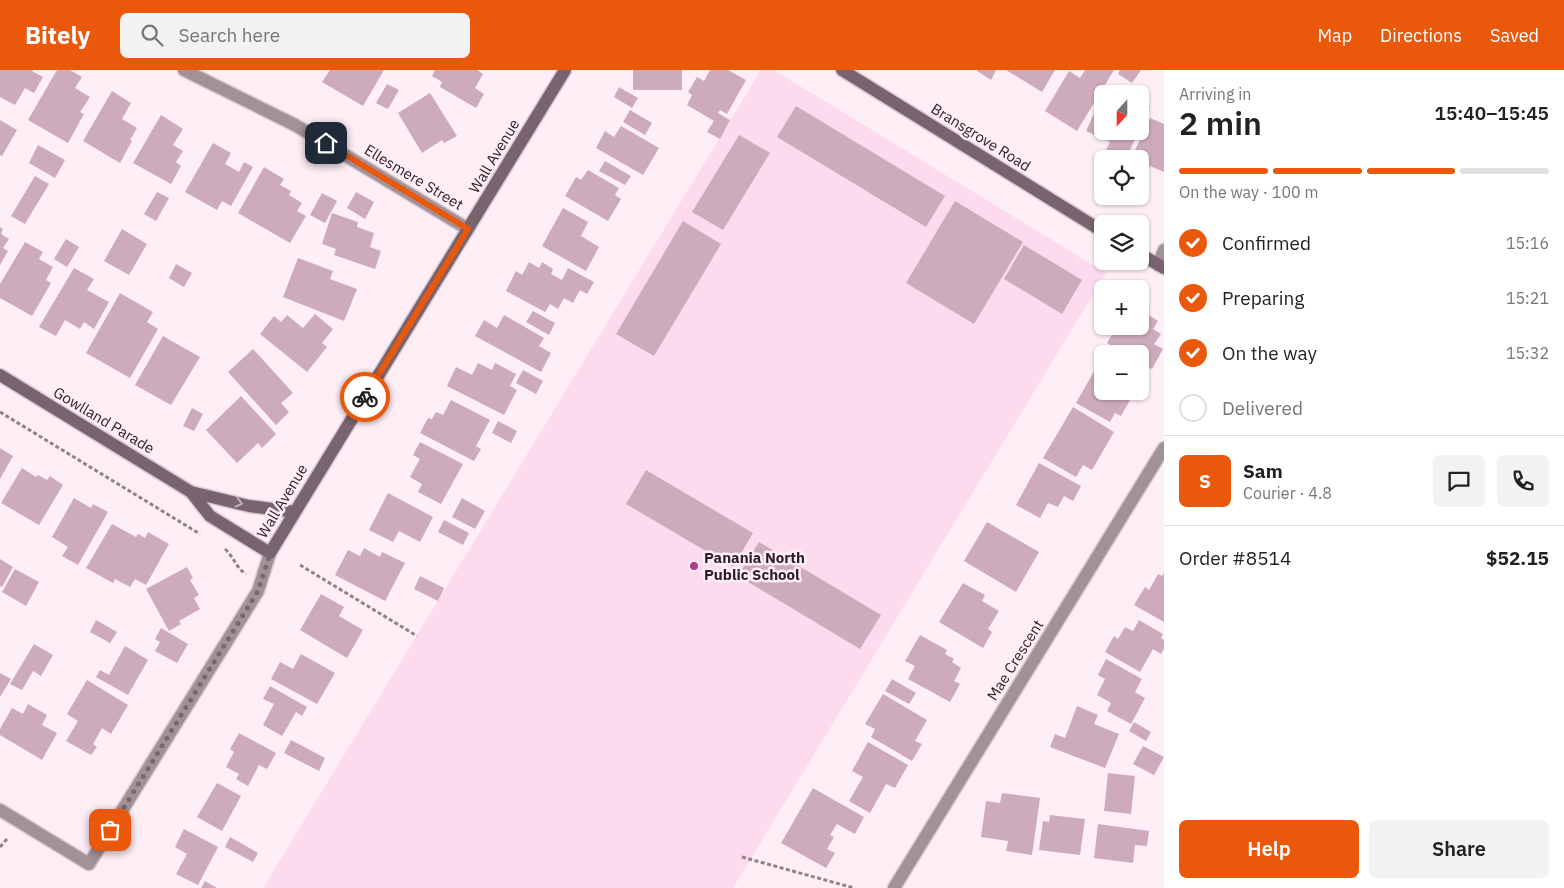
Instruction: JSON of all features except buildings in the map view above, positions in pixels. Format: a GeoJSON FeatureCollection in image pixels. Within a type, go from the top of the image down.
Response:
{"type":"FeatureCollection","features":[{"type":"Feature","properties":{"kind":"street","name":"Ellesmere Street"},"geometry":{"type":"LineString","coordinates":[[184,70],[319,139],[468,229]]}},
{"type":"Feature","properties":{"kind":"street","name":"Wall Avenue"},"geometry":{"type":"LineString","coordinates":[[0,810],[89,864],[258,591],[270,554],[565,70]]}},
{"type":"Feature","properties":{"kind":"street","name":"Bransgrove Road"},"geometry":{"type":"LineString","coordinates":[[842,70],[1094,226]]}},
{"type":"Feature","properties":{"kind":"street"},"geometry":{"type":"LineString","coordinates":[[1149,259],[1161,266],[1164,250]]}},
{"type":"Feature","properties":{"kind":"street","name":"Gowlland Parade"},"geometry":{"type":"LineString","coordinates":[[0,375],[191,492],[249,506],[295,512]]}},
{"type":"Feature","properties":{"kind":"street","name":"Mae Crescent"},"geometry":{"type":"LineString","coordinates":[[894,888],[1164,448]]}},
{"type":"Feature","properties":{"kind":"street","name":"Gowlland Parade"},"geometry":{"type":"LineString","coordinates":[[191,492],[210,516],[270,554]]}},
{"type":"Feature","properties":{"kind":"path"},"geometry":{"type":"LineString","coordinates":[[0,412],[205,537]]}},
{"type":"Feature","properties":{"kind":"path"},"geometry":{"type":"LineString","coordinates":[[218,545],[231,554],[239,570],[260,584]]}},
{"type":"Feature","properties":{"kind":"path"},"geometry":{"type":"LineString","coordinates":[[300,565],[417,636]]}},
{"type":"Feature","properties":{"kind":"path"},"geometry":{"type":"LineString","coordinates":[[0,847],[7,839]]}},
{"type":"Feature","properties":{"kind":"path"},"geometry":{"type":"LineString","coordinates":[[742,856],[854,888]]}},
{"type":"Feature","properties":{"kind":"shaded area","name":"Panania North Public School"},"geometry":{"type":"Polygon","coordinates":[[[761,70],[774,70],[1094,266],[1094,270],[1101,270],[1106,273],[1102,280],[1094,280],[1094,293],[733,888],[263,888],[761,70]]]}},
{"type":"Feature","properties":{"kind":"way so far"},"geometry":{"type":"LineString","coordinates":[[110,830],[258,591],[270,554],[365,397]]}},
{"type":"Feature","properties":{"kind":"place","name":"Panania North Public School"},"geometry":{"type":"Point","coordinates":[694,566]}},
{"type":"Feature","properties":{"kind":"route"},"geometry":{"type":"LineString","coordinates":[[326,143],[468,229],[365,397]]}}]}
